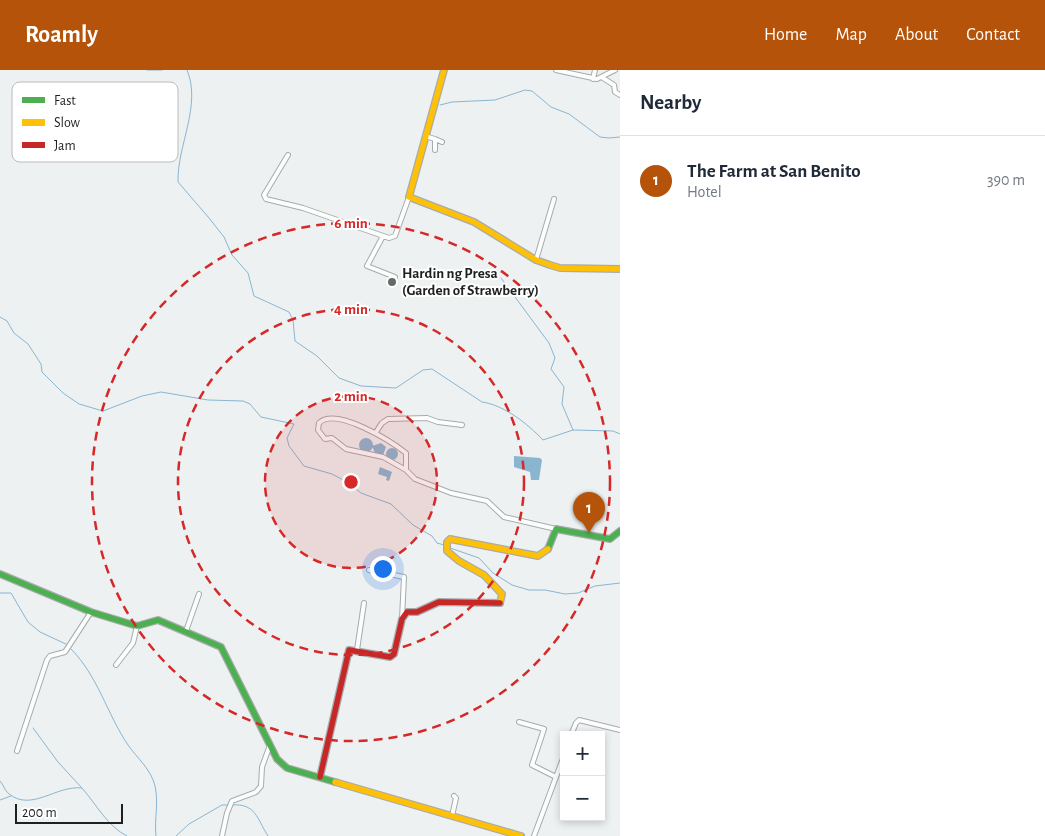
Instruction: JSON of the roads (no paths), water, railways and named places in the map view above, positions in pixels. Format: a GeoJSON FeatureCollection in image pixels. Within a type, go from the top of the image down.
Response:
{"type":"FeatureCollection","features":[{"type":"Feature","properties":{"kind":"street"},"geometry":{"type":"LineString","coordinates":[[288,156],[264,195],[266,199],[303,208],[389,238],[394,236],[409,196],[444,70]]}},
{"type":"Feature","properties":{"kind":"street"},"geometry":{"type":"LineString","coordinates":[[556,70],[593,78],[602,78],[616,70]]}},
{"type":"Feature","properties":{"kind":"street"},"geometry":{"type":"LineString","coordinates":[[593,78],[595,70]]}},
{"type":"Feature","properties":{"kind":"street"},"geometry":{"type":"LineString","coordinates":[[602,78],[614,85],[615,92],[620,94]]}},
{"type":"Feature","properties":{"kind":"street"},"geometry":{"type":"LineString","coordinates":[[425,136],[442,142]]}},
{"type":"Feature","properties":{"kind":"street"},"geometry":{"type":"LineString","coordinates":[[435,139],[435,150]]}},
{"type":"Feature","properties":{"kind":"street"},"geometry":{"type":"LineString","coordinates":[[409,196],[474,222],[536,260],[560,268],[620,270]]}},
{"type":"Feature","properties":{"kind":"street"},"geometry":{"type":"LineString","coordinates":[[536,260],[554,199]]}},
{"type":"Feature","properties":{"kind":"street"},"geometry":{"type":"LineString","coordinates":[[383,236],[367,266],[395,277]]}},
{"type":"Feature","properties":{"kind":"street"},"geometry":{"type":"LineString","coordinates":[[376,432],[382,422],[388,419],[427,418],[438,422],[462,425]]}},
{"type":"Feature","properties":{"kind":"street"},"geometry":{"type":"LineString","coordinates":[[406,470],[406,453],[394,444],[382,439],[376,432],[346,421],[328,419],[320,423],[318,430],[326,439],[332,438],[346,449],[383,458],[406,470],[415,479],[451,493],[487,502],[504,517],[610,540],[620,531]]}},
{"type":"Feature","properties":{"kind":"street"},"geometry":{"type":"LineString","coordinates":[[402,619],[407,612],[417,612],[436,603],[457,601],[498,604],[502,602],[502,594],[484,575],[459,561],[447,551],[447,542],[450,539],[538,556],[546,552],[551,546],[556,529]]}},
{"type":"Feature","properties":{"kind":"street"},"geometry":{"type":"LineString","coordinates":[[320,777],[349,650],[356,650],[383,658],[392,657],[402,619],[404,577],[369,570]]}},
{"type":"Feature","properties":{"kind":"street"},"geometry":{"type":"LineString","coordinates":[[0,574],[91,612],[137,626],[158,620],[216,644],[224,650],[277,759],[287,768],[521,836]]}},
{"type":"Feature","properties":{"kind":"street"},"geometry":{"type":"LineString","coordinates":[[186,631],[199,594]]}},
{"type":"Feature","properties":{"kind":"street"},"geometry":{"type":"LineString","coordinates":[[356,650],[364,603]]}},
{"type":"Feature","properties":{"kind":"street"},"geometry":{"type":"LineString","coordinates":[[17,751],[47,660],[69,648],[91,612]]}},
{"type":"Feature","properties":{"kind":"street"},"geometry":{"type":"LineString","coordinates":[[116,665],[133,643],[137,626]]}},
{"type":"Feature","properties":{"kind":"street"},"geometry":{"type":"LineString","coordinates":[[573,731],[576,723],[580,720],[620,730]]}},
{"type":"Feature","properties":{"kind":"street"},"geometry":{"type":"LineString","coordinates":[[520,722],[544,729],[532,765],[556,777]]}},
{"type":"Feature","properties":{"kind":"street"},"geometry":{"type":"LineString","coordinates":[[222,836],[229,806],[232,801],[259,790],[262,767],[270,745]]}},
{"type":"Feature","properties":{"kind":"street"},"geometry":{"type":"LineString","coordinates":[[534,836],[560,766]]}},
{"type":"Feature","properties":{"kind":"street"},"geometry":{"type":"LineString","coordinates":[[452,816],[456,798],[454,796]]}},
{"type":"Feature","properties":{"kind":"water"},"geometry":{"type":"Polygon","coordinates":[[[366,438],[371,440],[373,445],[371,450],[366,452],[361,450],[359,445],[361,440],[366,438]]]}},
{"type":"Feature","properties":{"kind":"water"},"geometry":{"type":"Polygon","coordinates":[[[381,443],[386,447],[383,455],[375,453],[372,446],[381,443]]]}},
{"type":"Feature","properties":{"kind":"water"},"geometry":{"type":"Polygon","coordinates":[[[392,448],[398,454],[392,460],[386,454],[392,448]]]}},
{"type":"Feature","properties":{"kind":"water"},"geometry":{"type":"Polygon","coordinates":[[[514,456],[540,458],[542,460],[539,480],[531,480],[530,472],[514,467],[514,456]]]}},
{"type":"Feature","properties":{"kind":"water"},"geometry":{"type":"Polygon","coordinates":[[[380,467],[392,472],[389,481],[386,480],[387,477],[378,474],[380,467]]]}},
{"type":"Feature","properties":{"kind":"waterway"},"geometry":{"type":"LineString","coordinates":[[147,70],[162,70]]}},
{"type":"Feature","properties":{"kind":"waterway"},"geometry":{"type":"LineString","coordinates":[[187,70],[191,83],[192,97],[188,126],[181,154],[178,182],[224,237],[232,255],[248,273],[254,296],[289,312],[293,320],[295,341],[317,356],[339,378],[361,386],[396,388],[423,370],[432,369],[482,402],[499,407],[515,416],[543,440],[573,430],[613,431],[620,434]]}},
{"type":"Feature","properties":{"kind":"waterway"},"geometry":{"type":"LineString","coordinates":[[440,105],[452,102],[495,100],[525,90],[532,91],[551,107],[569,114],[600,137],[620,137]]}},
{"type":"Feature","properties":{"kind":"waterway"},"geometry":{"type":"LineString","coordinates":[[501,278],[549,343],[555,358],[551,369],[564,387],[562,404],[573,430]]}},
{"type":"Feature","properties":{"kind":"waterway"},"geometry":{"type":"LineString","coordinates":[[0,317],[7,321],[14,333],[28,344],[41,364],[42,372],[63,393],[79,404],[103,411],[142,396],[161,392],[208,400],[243,401],[250,404],[261,417],[294,424],[287,438],[289,446],[304,466],[332,474],[349,483],[361,493],[391,504],[413,525],[432,536],[437,543],[444,545]]}},
{"type":"Feature","properties":{"kind":"waterway"},"geometry":{"type":"LineString","coordinates":[[450,548],[479,558],[493,573],[512,585],[529,590],[545,590],[565,594],[578,593],[595,586],[620,583]]}},
{"type":"Feature","properties":{"kind":"waterway"},"geometry":{"type":"LineString","coordinates":[[0,593],[11,593],[28,622],[40,632],[68,645]]}},
{"type":"Feature","properties":{"kind":"waterway"},"geometry":{"type":"LineString","coordinates":[[71,649],[88,671],[128,745],[147,769],[153,780],[157,799],[156,836]]}},
{"type":"Feature","properties":{"kind":"waterway"},"geometry":{"type":"LineString","coordinates":[[33,728],[58,762],[81,787]]}},
{"type":"Feature","properties":{"kind":"waterway"},"geometry":{"type":"LineString","coordinates":[[0,781],[9,794],[18,799],[26,800],[72,788],[82,788],[108,821],[127,836]]}},
{"type":"Feature","properties":{"kind":"waterway"},"geometry":{"type":"LineString","coordinates":[[0,800],[11,796]]}},
{"type":"Feature","properties":{"kind":"waterway"},"geometry":{"type":"LineString","coordinates":[[176,836],[189,824],[222,805],[228,805]]}},
{"type":"Feature","properties":{"kind":"waterway"},"geometry":{"type":"LineString","coordinates":[[232,805],[240,805],[251,809],[268,836]]}},
{"type":"Feature","properties":{"kind":"place","name":"Hardin ng Presa (Garden of Strawberry)"},"geometry":{"type":"Point","coordinates":[392,282]}},
{"type":"Feature","properties":{"kind":"place","name":"The Farm at San Benito"},"geometry":{"type":"Point","coordinates":[589,533]}}]}
